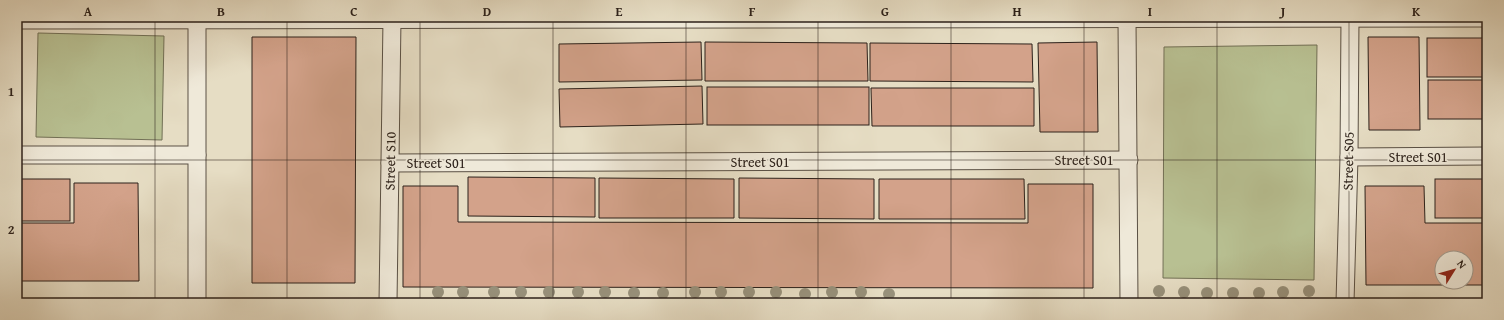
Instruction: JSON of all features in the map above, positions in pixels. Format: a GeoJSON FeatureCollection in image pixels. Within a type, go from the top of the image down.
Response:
{"type":"FeatureCollection","features":[{"type":"Feature","properties":{"kind":"street","name":"Street S05"},"geometry":{"type":"LineString","coordinates":[[1345,303],[1349,157],[1350,18]]}},
{"type":"Feature","properties":{"kind":"street"},"geometry":{"type":"LineString","coordinates":[[17,20],[1487,18]]}},
{"type":"Feature","properties":{"kind":"street","name":"Street S10"},"geometry":{"type":"LineString","coordinates":[[388,303],[392,19]]}},
{"type":"Feature","properties":{"kind":"street"},"geometry":{"type":"LineString","coordinates":[[1127,19],[1129,303]]}},
{"type":"Feature","properties":{"kind":"street"},"geometry":{"type":"LineString","coordinates":[[196,20],[197,303]]}},
{"type":"Feature","properties":{"kind":"street"},"geometry":{"type":"LineString","coordinates":[[17,155],[197,155]]}},
{"type":"Feature","properties":{"kind":"street","name":"Street S01"},"geometry":{"type":"LineString","coordinates":[[1349,157],[1487,156]]}},
{"type":"Feature","properties":{"kind":"street","name":"Street S01"},"geometry":{"type":"LineString","coordinates":[[390,163],[1129,160]]}},
{"type":"Feature","properties":{"kind":"green space"},"geometry":{"type":"Polygon","coordinates":[[[38,33],[164,36],[162,140],[36,137],[38,33]]]}},
{"type":"Feature","properties":{"kind":"green space"},"geometry":{"type":"Polygon","coordinates":[[[1317,45],[1314,280],[1163,278],[1164,47],[1317,45]]]}},
{"type":"Feature","properties":{"kind":"building"},"geometry":{"type":"Polygon","coordinates":[[[252,37],[356,37],[355,283],[252,283],[252,37]]]}},
{"type":"Feature","properties":{"kind":"building"},"geometry":{"type":"Polygon","coordinates":[[[1368,37],[1419,37],[1420,130],[1369,130],[1368,37]]]}},
{"type":"Feature","properties":{"kind":"building"},"geometry":{"type":"Polygon","coordinates":[[[1427,38],[1487,38],[1487,77],[1427,77],[1427,38]]]}},
{"type":"Feature","properties":{"kind":"building"},"geometry":{"type":"Polygon","coordinates":[[[701,42],[702,80],[559,82],[559,44],[701,42]]]}},
{"type":"Feature","properties":{"kind":"building"},"geometry":{"type":"Polygon","coordinates":[[[705,42],[867,43],[868,81],[705,81],[705,42]]]}},
{"type":"Feature","properties":{"kind":"building"},"geometry":{"type":"Polygon","coordinates":[[[1097,42],[1098,132],[1040,132],[1038,43],[1097,42]]]}},
{"type":"Feature","properties":{"kind":"building"},"geometry":{"type":"Polygon","coordinates":[[[870,43],[1032,44],[1033,82],[870,81],[870,43]]]}},
{"type":"Feature","properties":{"kind":"building"},"geometry":{"type":"Polygon","coordinates":[[[1428,80],[1487,80],[1487,119],[1428,119],[1428,80]]]}},
{"type":"Feature","properties":{"kind":"building"},"geometry":{"type":"Polygon","coordinates":[[[702,86],[703,124],[560,127],[559,89],[702,86]]]}},
{"type":"Feature","properties":{"kind":"building"},"geometry":{"type":"Polygon","coordinates":[[[707,87],[869,87],[869,125],[707,125],[707,87]]]}},
{"type":"Feature","properties":{"kind":"building"},"geometry":{"type":"Polygon","coordinates":[[[871,88],[1034,88],[1034,126],[872,126],[871,88]]]}},
{"type":"Feature","properties":{"kind":"building"},"geometry":{"type":"Polygon","coordinates":[[[468,177],[595,178],[595,217],[468,216],[468,177]]]}},
{"type":"Feature","properties":{"kind":"building"},"geometry":{"type":"Polygon","coordinates":[[[599,178],[734,179],[734,218],[599,218],[599,178]]]}},
{"type":"Feature","properties":{"kind":"building"},"geometry":{"type":"Polygon","coordinates":[[[739,178],[874,179],[874,219],[739,218],[739,178]]]}},
{"type":"Feature","properties":{"kind":"building"},"geometry":{"type":"Polygon","coordinates":[[[17,179],[70,179],[70,221],[17,221],[17,179]]]}},
{"type":"Feature","properties":{"kind":"building"},"geometry":{"type":"Polygon","coordinates":[[[879,179],[1024,179],[1025,219],[879,219],[879,179]]]}},
{"type":"Feature","properties":{"kind":"building"},"geometry":{"type":"Polygon","coordinates":[[[1435,179],[1487,179],[1487,218],[1435,218],[1435,179]]]}},
{"type":"Feature","properties":{"kind":"building"},"geometry":{"type":"Polygon","coordinates":[[[74,183],[138,183],[139,281],[17,281],[17,223],[74,223],[74,183]]]}},
{"type":"Feature","properties":{"kind":"building"},"geometry":{"type":"Polygon","coordinates":[[[1028,184],[1093,184],[1093,288],[403,287],[403,186],[458,186],[458,222],[1028,223],[1028,184]]]}},
{"type":"Feature","properties":{"kind":"building"},"geometry":{"type":"Polygon","coordinates":[[[1365,186],[1424,186],[1425,223],[1487,223],[1487,285],[1474,285],[1474,250],[1434,250],[1434,285],[1366,285],[1365,186]]]}}]}
